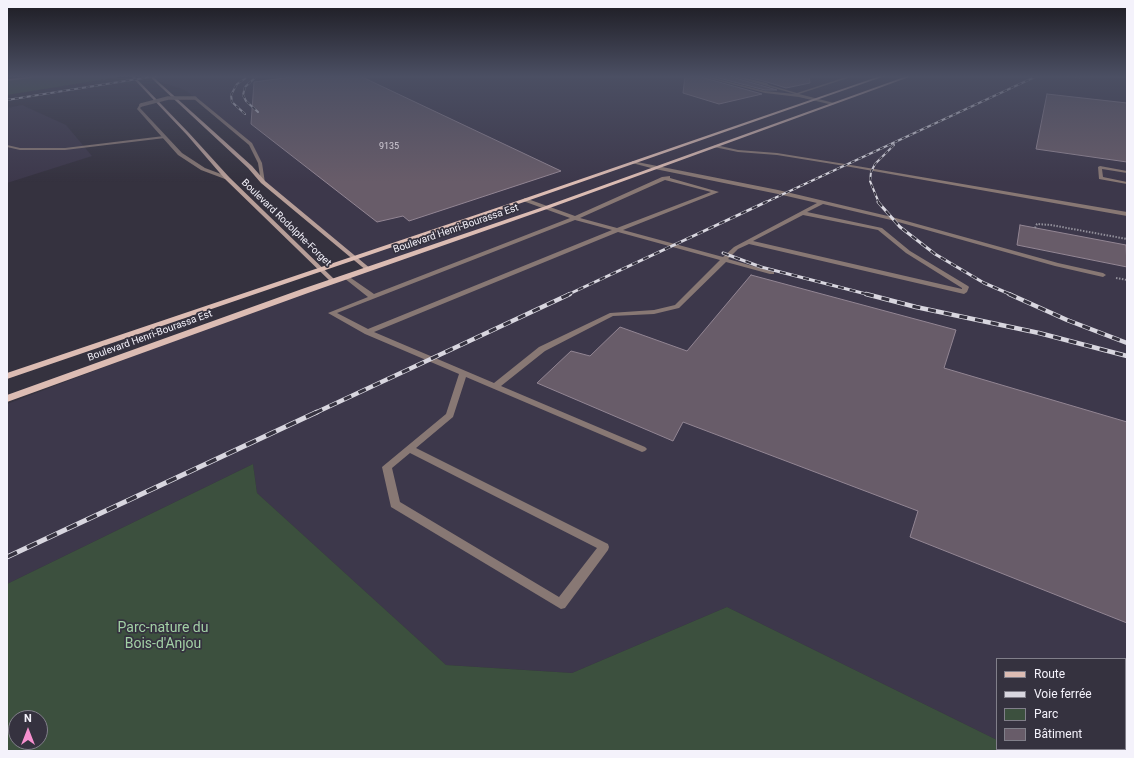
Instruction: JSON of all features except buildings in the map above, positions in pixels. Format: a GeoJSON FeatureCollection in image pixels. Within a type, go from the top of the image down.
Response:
{"type":"FeatureCollection","features":[{"type":"Feature","properties":{"kind":"main road","name":"Boulevard Henri-Bourassa Est"},"geometry":{"type":"LineString","coordinates":[[7,376],[781,111]]}},
{"type":"Feature","properties":{"kind":"main road","name":"Boulevard Henri-Bourassa Est"},"geometry":{"type":"LineString","coordinates":[[7,399],[333,281],[369,270],[545,208],[812,111]]}},
{"type":"Feature","properties":{"kind":"street","name":"Boulevard Rodolphe-Forget"},"geometry":{"type":"LineString","coordinates":[[141,111],[180,154],[194,164],[215,175],[227,178]]}},
{"type":"Feature","properties":{"kind":"street","name":"Boulevard Rodolphe-Forget"},"geometry":{"type":"LineString","coordinates":[[166,111],[227,178],[333,281]]}},
{"type":"Feature","properties":{"kind":"street","name":"Boulevard Rodolphe-Forget"},"geometry":{"type":"LineString","coordinates":[[189,111],[250,167],[263,182],[369,270]]}},
{"type":"Feature","properties":{"kind":"street","name":"Boulevard Rodolphe-Forget"},"geometry":{"type":"LineString","coordinates":[[211,111],[251,144],[260,163],[263,182]]}},
{"type":"Feature","properties":{"kind":"street"},"geometry":{"type":"LineString","coordinates":[[7,146],[20,149],[65,149],[164,137]]}},
{"type":"Feature","properties":{"kind":"street"},"geometry":{"type":"LineString","coordinates":[[716,146],[738,151],[777,154],[845,165],[1127,214]]}},
{"type":"Feature","properties":{"kind":"street"},"geometry":{"type":"LineString","coordinates":[[634,162],[655,168],[821,203],[907,223],[1057,265],[1103,275]]}},
{"type":"Feature","properties":{"kind":"street"},"geometry":{"type":"LineString","coordinates":[[1127,172],[1100,167],[1101,178],[1127,182]]}},
{"type":"Feature","properties":{"kind":"street"},"geometry":{"type":"LineString","coordinates":[[642,449],[368,332],[331,313],[575,218],[677,172]]}},
{"type":"Feature","properties":{"kind":"street"},"geometry":{"type":"LineString","coordinates":[[368,332],[617,230],[716,192],[664,178]]}},
{"type":"Feature","properties":{"kind":"street"},"geometry":{"type":"LineString","coordinates":[[525,200],[575,218],[772,273]]}},
{"type":"Feature","properties":{"kind":"street"},"geometry":{"type":"LineString","coordinates":[[495,387],[542,350],[612,314],[654,312],[677,307],[736,248],[821,203]]}},
{"type":"Feature","properties":{"kind":"street"},"geometry":{"type":"LineString","coordinates":[[749,242],[964,292],[966,288],[908,252],[880,229],[802,213]]}},
{"type":"Feature","properties":{"kind":"street"},"geometry":{"type":"LineString","coordinates":[[346,277],[373,297]]}},
{"type":"Feature","properties":{"kind":"street"},"geometry":{"type":"LineString","coordinates":[[409,449],[604,547],[561,604],[395,504],[388,467],[409,449],[450,415],[463,373]]}},
{"type":"Feature","properties":{"kind":"path"},"geometry":{"type":"LineString","coordinates":[[1036,228],[1037,224],[1051,225],[1127,239]]}},
{"type":"Feature","properties":{"kind":"shaded area"},"geometry":{"type":"Polygon","coordinates":[[[7,111],[36,111],[66,125],[92,156],[7,183],[7,111]]]}},
{"type":"Feature","properties":{"kind":"shaded area"},"geometry":{"type":"Polygon","coordinates":[[[211,111],[1127,111],[1127,751],[1018,750],[1126,750],[1126,658],[996,658],[996,740],[727,607],[572,673],[446,665],[257,493],[253,464],[7,584],[7,404],[305,291],[368,270],[263,182],[254,149],[246,140],[211,111]]]}},
{"type":"Feature","properties":{"kind":"green space","name":"Parc-nature du Bois-d'Anjou"},"geometry":{"type":"Polygon","coordinates":[[[253,464],[257,493],[446,665],[572,673],[727,607],[996,740],[996,750],[1020,751],[7,751],[7,584],[253,464]]]}},
{"type":"Feature","properties":{"kind":"railway"},"geometry":{"type":"LineString","coordinates":[[764,203],[961,111]]}},
{"type":"Feature","properties":{"kind":"railway"},"geometry":{"type":"LineString","coordinates":[[879,203],[870,181],[871,172],[875,164],[894,145]]}},
{"type":"Feature","properties":{"kind":"railway"},"geometry":{"type":"LineString","coordinates":[[567,295],[766,202]]}},
{"type":"Feature","properties":{"kind":"railway"},"geometry":{"type":"LineString","coordinates":[[878,202],[900,227],[935,254],[984,283],[1012,295]]}},
{"type":"Feature","properties":{"kind":"railway"},"geometry":{"type":"LineString","coordinates":[[723,253],[761,267],[870,295]]}},
{"type":"Feature","properties":{"kind":"railway"},"geometry":{"type":"LineString","coordinates":[[315,413],[570,294]]}},
{"type":"Feature","properties":{"kind":"railway"},"geometry":{"type":"LineString","coordinates":[[866,294],[916,307],[1039,333],[1127,356]]}},
{"type":"Feature","properties":{"kind":"railway"},"geometry":{"type":"LineString","coordinates":[[1009,294],[1067,320],[1127,343]]}},
{"type":"Feature","properties":{"kind":"railway"},"geometry":{"type":"LineString","coordinates":[[7,557],[317,412]]}}]}
